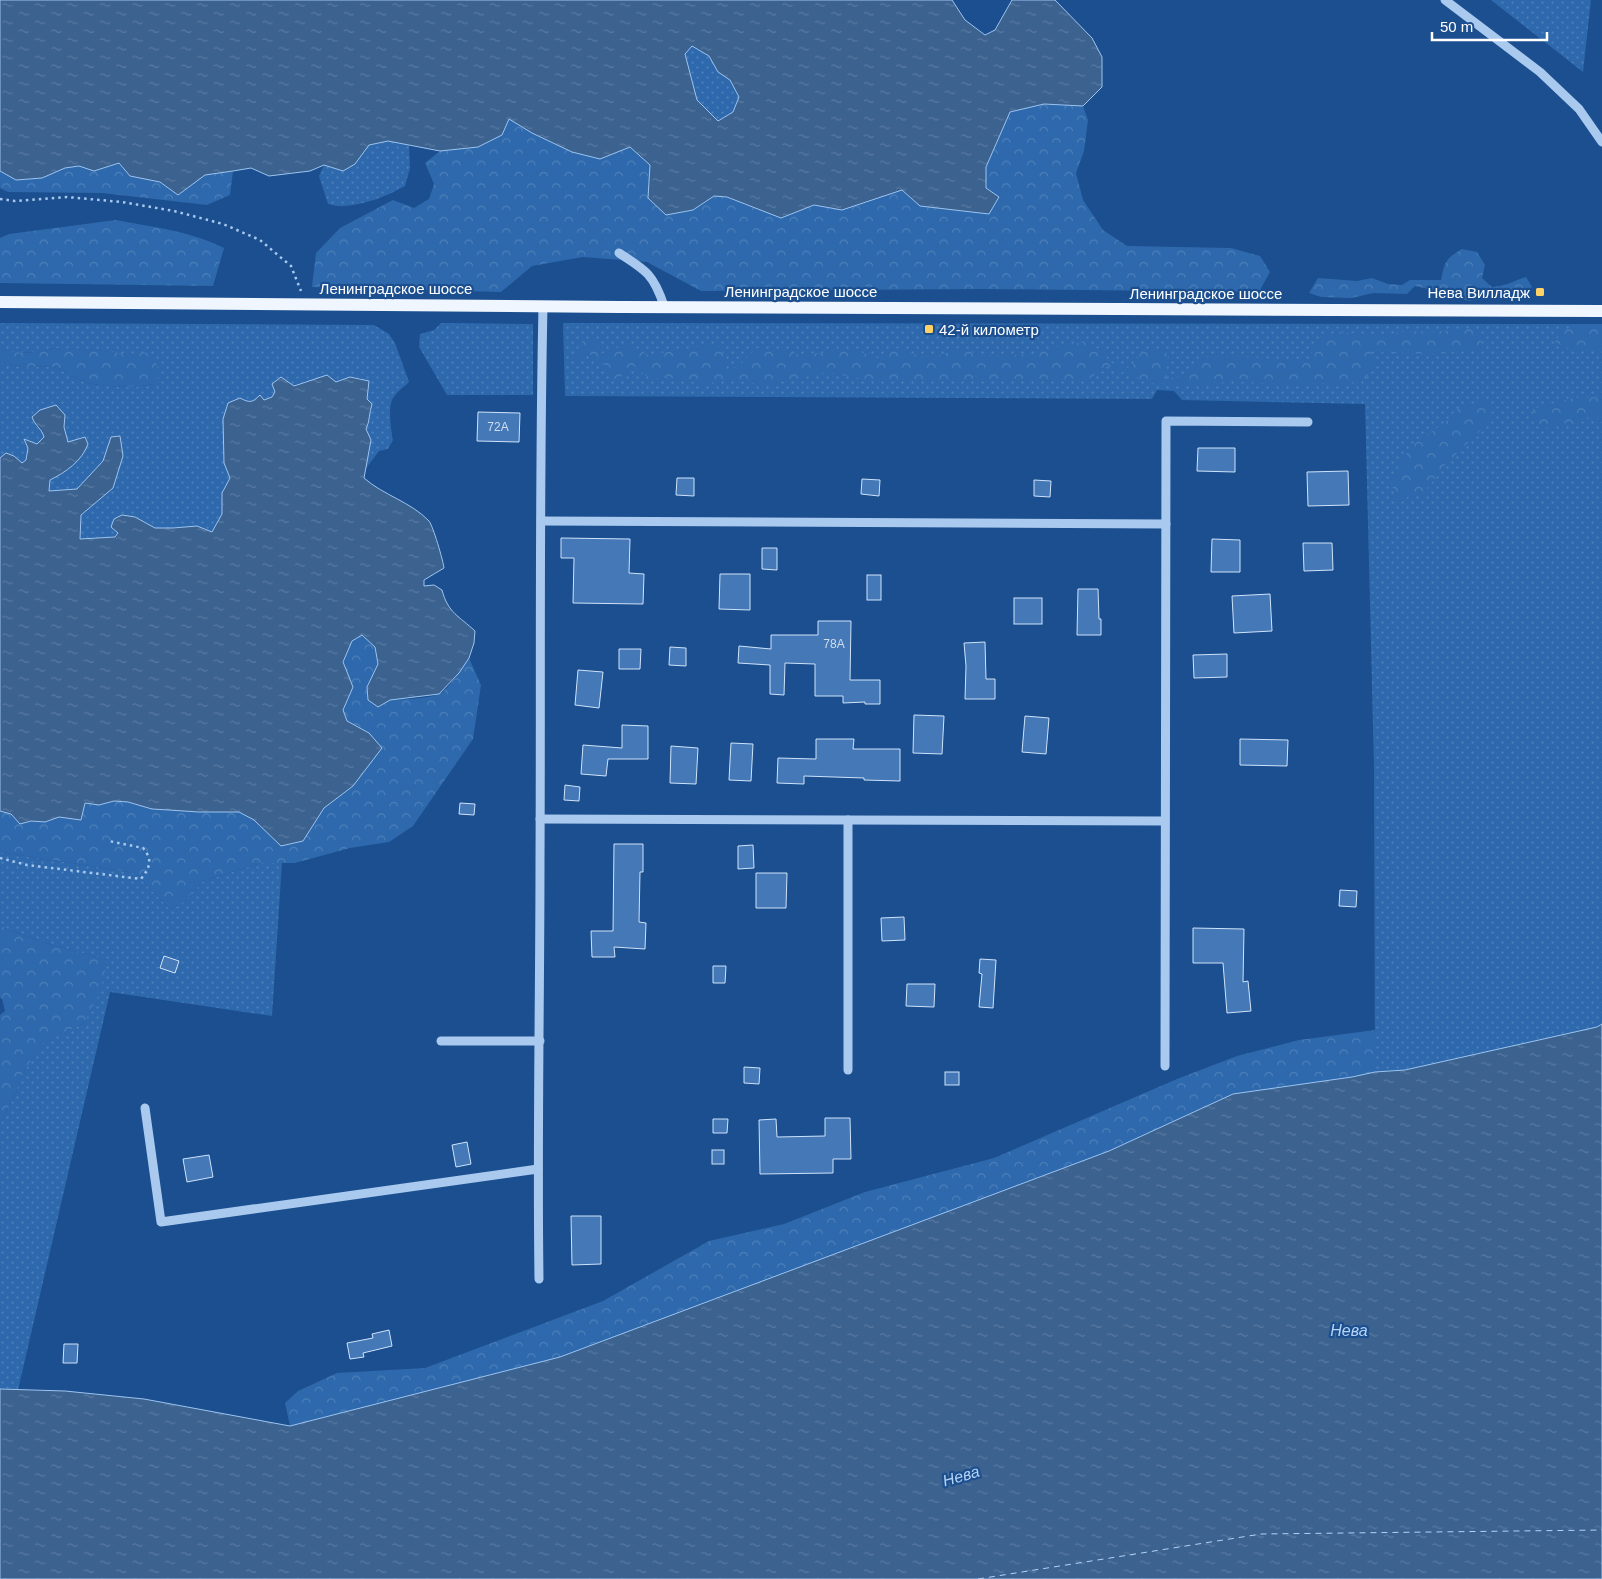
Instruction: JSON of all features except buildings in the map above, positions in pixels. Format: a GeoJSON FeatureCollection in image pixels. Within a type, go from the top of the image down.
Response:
{"type":"FeatureCollection","features":[{"type":"Feature","properties":{"kind":"main road","name":"Ленинградское шоссе"},"geometry":{"type":"LineString","coordinates":[[0,302],[1602,311]]}},
{"type":"Feature","properties":{"kind":"street"},"geometry":{"type":"LineString","coordinates":[[1445,0],[1540,72],[1579,109],[1602,142]]}},
{"type":"Feature","properties":{"kind":"street"},"geometry":{"type":"LineString","coordinates":[[619,253],[645,269],[658,287],[664,306]]}},
{"type":"Feature","properties":{"kind":"street"},"geometry":{"type":"LineString","coordinates":[[539,1279],[541,521],[544,306]]}},
{"type":"Feature","properties":{"kind":"street"},"geometry":{"type":"LineString","coordinates":[[1165,1066],[1166,421],[1308,422]]}},
{"type":"Feature","properties":{"kind":"street"},"geometry":{"type":"LineString","coordinates":[[541,521],[1166,524]]}},
{"type":"Feature","properties":{"kind":"street"},"geometry":{"type":"LineString","coordinates":[[540,819],[1165,821]]}},
{"type":"Feature","properties":{"kind":"street"},"geometry":{"type":"LineString","coordinates":[[848,820],[848,1070]]}},
{"type":"Feature","properties":{"kind":"street"},"geometry":{"type":"LineString","coordinates":[[442,1041],[540,1041]]}},
{"type":"Feature","properties":{"kind":"street"},"geometry":{"type":"LineString","coordinates":[[145,1108],[161,1222],[538,1169]]}},
{"type":"Feature","properties":{"kind":"path"},"geometry":{"type":"LineString","coordinates":[[0,199],[15,201],[67,197],[122,202],[174,211],[223,224],[260,240],[291,266],[306,304]]}},
{"type":"Feature","properties":{"kind":"path"},"geometry":{"type":"LineString","coordinates":[[0,858],[27,865],[141,879],[149,868],[149,855],[143,848],[109,841]]}},
{"type":"Feature","properties":{"kind":"green space"},"geometry":{"type":"Polygon","coordinates":[[[1491,0],[1591,0],[1583,72],[1491,0]]]}},
{"type":"Feature","properties":{"kind":"green space"},"geometry":{"type":"Polygon","coordinates":[[[692,46],[709,56],[718,72],[730,80],[739,97],[733,112],[718,121],[697,100],[685,53],[692,46]]]}},
{"type":"Feature","properties":{"kind":"green space"},"geometry":{"type":"Polygon","coordinates":[[[1044,104],[1083,106],[1088,120],[1084,151],[1076,173],[1083,200],[1103,230],[1127,246],[1231,248],[1260,256],[1270,272],[1259,292],[982,289],[701,291],[647,262],[583,257],[532,266],[501,292],[312,287],[316,253],[340,228],[393,200],[414,208],[429,199],[434,184],[425,163],[440,151],[478,147],[509,118],[532,133],[572,152],[600,159],[630,147],[650,165],[648,198],[693,210],[714,196],[727,197],[781,218],[814,205],[843,210],[902,190],[920,206],[945,208],[986,188],[986,167],[1010,112],[1044,104]]]}},
{"type":"Feature","properties":{"kind":"green space"},"geometry":{"type":"Polygon","coordinates":[[[388,141],[409,145],[410,168],[405,186],[360,204],[336,206],[328,204],[319,176],[324,165],[343,171],[354,164],[369,145],[388,141]]]}},
{"type":"Feature","properties":{"kind":"green space"},"geometry":{"type":"Polygon","coordinates":[[[119,163],[130,176],[160,182],[178,195],[205,175],[233,171],[230,195],[207,205],[102,193],[8,192],[0,188],[0,171],[17,180],[42,178],[65,168],[79,166],[94,171],[119,163]]]}},
{"type":"Feature","properties":{"kind":"green space"},"geometry":{"type":"Polygon","coordinates":[[[116,220],[198,237],[224,248],[213,286],[0,283],[0,238],[9,234],[116,220]]]}},
{"type":"Feature","properties":{"kind":"green space"},"geometry":{"type":"Polygon","coordinates":[[[1462,249],[1477,252],[1485,265],[1482,278],[1492,287],[1526,277],[1532,287],[1526,294],[1504,298],[1486,297],[1470,301],[1448,294],[1437,294],[1428,289],[1415,286],[1407,294],[1374,293],[1351,298],[1321,297],[1309,293],[1318,278],[1357,281],[1372,278],[1388,284],[1402,285],[1410,280],[1441,280],[1447,262],[1462,249]]]}},
{"type":"Feature","properties":{"kind":"green space"},"geometry":{"type":"Polygon","coordinates":[[[0,323],[374,325],[389,334],[395,343],[409,382],[392,400],[390,420],[393,440],[388,449],[379,451],[364,471],[371,440],[366,429],[372,404],[367,399],[361,378],[350,377],[336,382],[307,381],[275,392],[272,397],[264,401],[228,403],[223,419],[224,463],[230,478],[222,493],[222,514],[212,533],[186,527],[155,528],[135,517],[115,537],[80,539],[81,515],[113,488],[123,456],[120,436],[111,437],[103,461],[77,489],[49,491],[50,480],[65,472],[74,441],[68,442],[64,427],[65,415],[35,425],[43,432],[44,437],[37,444],[24,439],[28,448],[26,460],[22,463],[14,456],[6,453],[0,458],[0,362],[23,367],[53,367],[88,383],[138,386],[153,384],[148,352],[134,355],[97,350],[56,348],[39,352],[14,353],[0,349],[0,323]]]}},
{"type":"Feature","properties":{"kind":"green space"},"geometry":{"type":"Polygon","coordinates":[[[441,323],[533,324],[533,395],[447,395],[419,347],[420,334],[434,330],[441,323]]]}},
{"type":"Feature","properties":{"kind":"green space"},"geometry":{"type":"Polygon","coordinates":[[[563,323],[1602,324],[1602,1024],[1597,1027],[1405,1070],[1375,1072],[1374,766],[1365,404],[1182,400],[1174,391],[1157,390],[1152,399],[565,396],[563,323]]]}},
{"type":"Feature","properties":{"kind":"green space"},"geometry":{"type":"Polygon","coordinates":[[[1574,326],[1602,327],[1602,350],[1577,350],[1555,342],[1562,331],[1574,326]]]}},
{"type":"Feature","properties":{"kind":"green space"},"geometry":{"type":"Polygon","coordinates":[[[1474,328],[1481,333],[1478,350],[1424,354],[1370,351],[1375,363],[1365,380],[1345,384],[1317,383],[1292,385],[1233,381],[1207,385],[1150,383],[1107,366],[1086,381],[1008,379],[896,381],[868,380],[827,372],[768,385],[730,380],[702,384],[672,378],[649,378],[634,366],[616,381],[600,360],[589,354],[577,362],[576,352],[581,342],[595,339],[599,341],[598,350],[605,355],[626,345],[648,355],[704,346],[721,347],[727,369],[739,366],[756,348],[782,350],[800,355],[857,349],[877,358],[899,348],[913,354],[934,358],[958,348],[985,356],[1035,354],[1064,345],[1085,342],[1106,353],[1108,362],[1131,368],[1141,352],[1164,348],[1168,356],[1166,379],[1189,375],[1202,358],[1236,357],[1294,362],[1310,361],[1315,340],[1336,332],[1385,335],[1407,331],[1434,332],[1474,328]]]}},
{"type":"Feature","properties":{"kind":"green space"},"geometry":{"type":"Polygon","coordinates":[[[56,348],[128,354],[148,352],[155,359],[160,375],[153,384],[112,386],[88,383],[53,367],[23,367],[0,362],[0,349],[28,353],[56,348]]]}},
{"type":"Feature","properties":{"kind":"green space"},"geometry":{"type":"Polygon","coordinates":[[[1602,397],[1602,419],[1589,417],[1548,428],[1536,422],[1533,409],[1573,398],[1602,397]]]}},
{"type":"Feature","properties":{"kind":"green space"},"geometry":{"type":"Polygon","coordinates":[[[1488,399],[1493,410],[1482,429],[1445,465],[1422,495],[1396,499],[1391,481],[1400,462],[1414,444],[1444,423],[1457,409],[1488,399]]]}},
{"type":"Feature","properties":{"kind":"green space"},"geometry":{"type":"Polygon","coordinates":[[[362,635],[375,647],[378,664],[367,687],[368,700],[415,699],[439,694],[451,683],[469,658],[481,685],[473,739],[413,826],[389,842],[350,848],[295,863],[261,863],[203,881],[185,901],[170,909],[135,873],[0,852],[0,811],[11,814],[20,824],[31,821],[45,822],[59,817],[81,820],[84,803],[99,805],[114,801],[128,802],[152,809],[239,812],[254,820],[281,846],[303,841],[324,808],[353,786],[369,733],[347,721],[343,710],[353,687],[343,662],[352,641],[362,635]]]}},
{"type":"Feature","properties":{"kind":"green space"},"geometry":{"type":"Polygon","coordinates":[[[0,852],[135,873],[170,909],[185,901],[203,881],[261,863],[282,862],[272,1016],[110,992],[18,1390],[0,1389],[0,1124],[16,1093],[19,1080],[41,1043],[84,1023],[107,960],[46,943],[5,928],[0,923],[0,852]]]}},
{"type":"Feature","properties":{"kind":"green space"},"geometry":{"type":"Polygon","coordinates":[[[0,923],[5,928],[46,943],[108,960],[100,993],[84,1023],[41,1044],[19,1080],[16,1093],[0,1124],[0,1015],[5,1011],[2,999],[0,998],[0,923]]]}},
{"type":"Feature","properties":{"kind":"green space"},"geometry":{"type":"Polygon","coordinates":[[[1375,1030],[1375,1072],[1233,1094],[1109,1151],[560,1357],[290,1426],[285,1403],[298,1391],[337,1373],[425,1368],[603,1301],[709,1241],[784,1224],[865,1192],[994,1158],[1177,1079],[1237,1056],[1299,1040],[1375,1030]]]}},
{"type":"Feature","properties":{"kind":"water"},"geometry":{"type":"Polygon","coordinates":[[[0,0],[952,0],[965,20],[985,35],[995,30],[1012,0],[1055,0],[1092,38],[1102,57],[1102,87],[1083,106],[1044,104],[1010,112],[986,167],[986,188],[999,197],[989,214],[920,206],[902,190],[842,210],[814,205],[781,218],[727,197],[714,196],[693,210],[666,215],[648,198],[650,165],[630,147],[600,159],[572,152],[532,133],[509,119],[502,135],[478,147],[440,151],[388,141],[369,145],[355,164],[343,171],[324,165],[310,171],[269,176],[251,168],[205,175],[178,195],[160,182],[130,176],[119,163],[94,171],[79,166],[65,168],[42,178],[16,180],[0,171],[0,0]],[[692,46],[685,54],[697,100],[718,121],[733,112],[739,97],[730,80],[718,72],[709,56],[692,46]]]}},
{"type":"Feature","properties":{"kind":"water"},"geometry":{"type":"Polygon","coordinates":[[[327,375],[336,382],[350,377],[369,381],[367,399],[372,404],[366,429],[371,440],[364,478],[422,514],[431,524],[444,568],[424,580],[424,586],[434,585],[442,590],[444,598],[451,609],[475,631],[474,643],[469,658],[459,673],[439,694],[390,700],[378,707],[368,700],[367,687],[378,664],[375,647],[362,635],[352,641],[343,662],[353,687],[343,710],[347,721],[369,733],[382,748],[353,786],[324,808],[303,841],[281,846],[254,820],[239,812],[152,809],[128,802],[114,801],[99,805],[85,803],[81,820],[59,817],[45,822],[31,821],[20,824],[11,814],[0,811],[0,458],[6,453],[14,456],[22,463],[26,460],[28,448],[24,439],[37,444],[44,437],[32,417],[40,410],[56,405],[65,415],[64,427],[68,442],[85,437],[88,444],[82,456],[73,465],[50,480],[49,491],[77,489],[103,461],[111,437],[120,436],[123,456],[113,488],[81,515],[80,539],[115,537],[118,533],[111,527],[114,519],[122,515],[135,517],[155,528],[197,526],[212,532],[222,514],[222,493],[230,478],[224,463],[223,419],[228,403],[240,398],[246,401],[255,400],[260,395],[264,400],[272,397],[275,392],[272,384],[281,377],[294,386],[327,375]]]}},
{"type":"Feature","properties":{"kind":"water","name":"Нева"},"geometry":{"type":"Polygon","coordinates":[[[1602,1024],[1602,1579],[0,1579],[0,1389],[65,1391],[144,1399],[290,1426],[560,1357],[1109,1151],[1233,1094],[1375,1072],[1405,1070],[1597,1027],[1602,1024]]]}},
{"type":"Feature","properties":{"kind":"ferry route"},"geometry":{"type":"LineString","coordinates":[[978,1579],[1261,1534],[1602,1530]]}},
{"type":"Feature","properties":{"kind":"place","name":"Нева Вилладж"},"geometry":{"type":"Point","coordinates":[1540,292]}},
{"type":"Feature","properties":{"kind":"place","name":"42-й километр"},"geometry":{"type":"Point","coordinates":[929,329]}}]}
